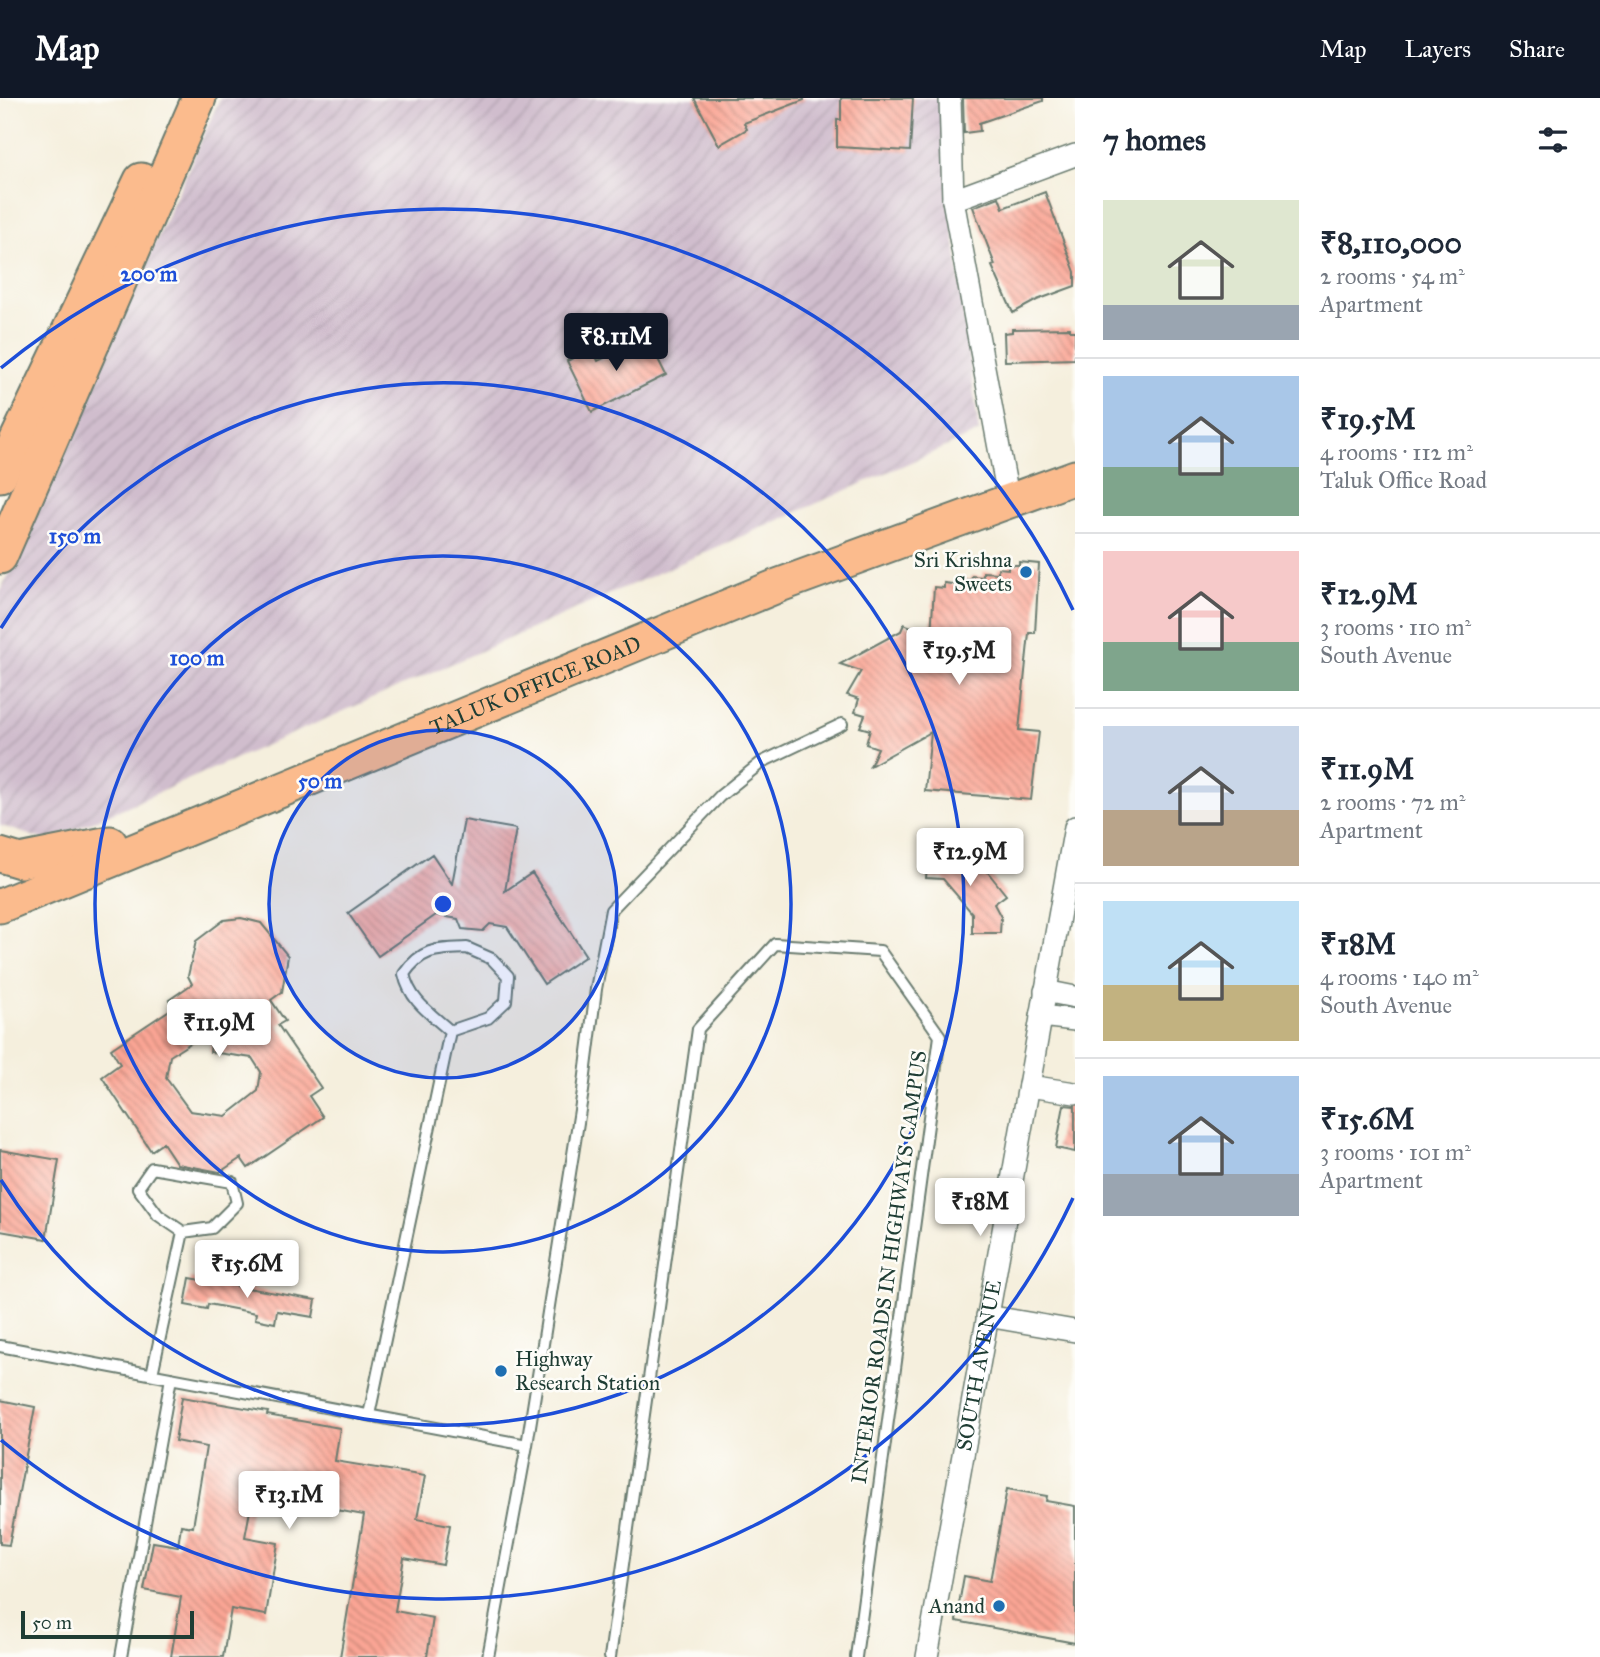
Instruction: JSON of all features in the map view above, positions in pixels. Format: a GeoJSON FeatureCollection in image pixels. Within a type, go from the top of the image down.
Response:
{"type":"FeatureCollection","features":[{"type":"Feature","properties":{"kind":"main road"},"geometry":{"type":"LineString","coordinates":[[0,475],[180,98]]}},
{"type":"Feature","properties":{"kind":"main road"},"geometry":{"type":"LineString","coordinates":[[0,557],[199,98]]}},
{"type":"Feature","properties":{"kind":"main road","name":"TALUK OFFICE ROAD"},"geometry":{"type":"LineString","coordinates":[[0,906],[777,586],[1075,477]]}},
{"type":"Feature","properties":{"kind":"main road"},"geometry":{"type":"LineString","coordinates":[[0,855],[20,861],[61,854],[221,815]]}},
{"type":"Feature","properties":{"kind":"street"},"geometry":{"type":"LineString","coordinates":[[950,98],[953,200],[1009,502]]}},
{"type":"Feature","properties":{"kind":"street"},"geometry":{"type":"LineString","coordinates":[[953,200],[1075,155]]}},
{"type":"Feature","properties":{"kind":"street","name":"SOUTH AVENUE"},"geometry":{"type":"LineString","coordinates":[[927,1657],[1045,991],[1065,938],[1075,827]]}},
{"type":"Feature","properties":{"kind":"street"},"geometry":{"type":"LineString","coordinates":[[1045,991],[1073,996]]}},
{"type":"Feature","properties":{"kind":"street"},"geometry":{"type":"LineString","coordinates":[[1041,1016],[1075,1020]]}},
{"type":"Feature","properties":{"kind":"street"},"geometry":{"type":"LineString","coordinates":[[1029,1086],[1075,1093]]}},
{"type":"Feature","properties":{"kind":"street"},"geometry":{"type":"LineString","coordinates":[[987,1316],[1075,1331]]}},
{"type":"Feature","properties":{"kind":"lane"},"geometry":{"type":"LineString","coordinates":[[488,1657],[527,1445],[583,1091],[596,989],[611,910],[720,796],[762,762],[842,724]]}},
{"type":"Feature","properties":{"kind":"lane","name":"INTERIOR ROADS IN HIGHWAYS CAMPUS"},"geometry":{"type":"LineString","coordinates":[[613,1656],[698,1029],[775,944],[880,951],[940,1036],[856,1657]]}},
{"type":"Feature","properties":{"kind":"lane"},"geometry":{"type":"LineString","coordinates":[[467,948],[492,959],[508,976],[506,1001],[488,1018],[450,1031],[421,1006],[407,989],[404,974],[416,957],[440,949],[467,948]]}},
{"type":"Feature","properties":{"kind":"lane"},"geometry":{"type":"LineString","coordinates":[[369,1415],[450,1031]]}},
{"type":"Feature","properties":{"kind":"lane"},"geometry":{"type":"LineString","coordinates":[[152,1168],[232,1182],[237,1203],[212,1228],[183,1232],[159,1215],[138,1188],[152,1168]]}},
{"type":"Feature","properties":{"kind":"lane"},"geometry":{"type":"LineString","coordinates":[[152,1374],[183,1232]]}},
{"type":"Feature","properties":{"kind":"lane"},"geometry":{"type":"LineString","coordinates":[[0,1346],[527,1445]]}},
{"type":"Feature","properties":{"kind":"lane"},"geometry":{"type":"LineString","coordinates":[[121,1657],[171,1378]]}},
{"type":"Feature","properties":{"kind":"shaded area"},"geometry":{"type":"Polygon","coordinates":[[[220,98],[945,98],[947,178],[979,432],[48,841],[2,826],[0,592],[220,98]]]}},
{"type":"Feature","properties":{"kind":"building"},"geometry":{"type":"Polygon","coordinates":[[[694,98],[804,100],[744,123],[747,129],[719,145],[694,98]]]}},
{"type":"Feature","properties":{"kind":"building"},"geometry":{"type":"Polygon","coordinates":[[[841,98],[913,98],[910,151],[837,147],[837,119],[841,120],[841,98]]]}},
{"type":"Feature","properties":{"kind":"building"},"geometry":{"type":"Polygon","coordinates":[[[963,98],[1043,98],[1043,101],[979,123],[980,131],[964,133],[963,98]]]}},
{"type":"Feature","properties":{"kind":"building"},"geometry":{"type":"Polygon","coordinates":[[[1045,192],[1075,272],[1075,286],[1037,300],[1013,313],[992,266],[995,265],[973,207],[999,197],[1003,208],[1045,192]]]}},
{"type":"Feature","properties":{"kind":"building"},"geometry":{"type":"Polygon","coordinates":[[[1070,328],[1070,331],[1075,331],[1075,359],[1005,361],[1004,333],[1012,332],[1012,329],[1070,328]]]}},
{"type":"Feature","properties":{"kind":"building"},"geometry":{"type":"Polygon","coordinates":[[[647,337],[666,375],[592,412],[567,361],[592,348],[598,361],[647,337]]]}},
{"type":"Feature","properties":{"kind":"building"},"geometry":{"type":"Polygon","coordinates":[[[1019,562],[1039,564],[1035,633],[1029,633],[1019,730],[1039,732],[1031,800],[925,791],[931,732],[870,766],[878,748],[866,744],[870,730],[860,727],[865,715],[855,712],[859,699],[847,695],[861,671],[840,664],[901,631],[904,624],[931,635],[934,587],[944,588],[944,583],[960,585],[960,579],[983,577],[983,572],[998,573],[998,568],[1008,569],[1008,565],[1019,565],[1019,562]]]}},
{"type":"Feature","properties":{"kind":"building"},"geometry":{"type":"Polygon","coordinates":[[[464,820],[516,829],[505,891],[532,873],[586,956],[544,984],[507,927],[490,924],[483,931],[462,929],[458,919],[436,915],[378,956],[348,913],[432,854],[452,884],[464,820]]]}},
{"type":"Feature","properties":{"kind":"building"},"geometry":{"type":"Polygon","coordinates":[[[971,851],[1006,895],[994,904],[1001,917],[1000,933],[972,933],[972,913],[943,879],[926,878],[928,856],[952,854],[958,861],[971,851]]]}},
{"type":"Feature","properties":{"kind":"building"},"geometry":{"type":"Polygon","coordinates":[[[241,918],[261,923],[288,956],[282,992],[271,1000],[285,1021],[278,1025],[321,1088],[309,1096],[323,1117],[248,1168],[241,1158],[220,1172],[177,1164],[163,1143],[151,1151],[102,1077],[120,1064],[111,1049],[174,1007],[169,1000],[192,984],[188,976],[196,941],[224,920],[241,918]],[[213,1029],[170,1056],[166,1078],[190,1111],[226,1116],[258,1091],[261,1072],[252,1058],[210,1052],[213,1029]]]}},
{"type":"Feature","properties":{"kind":"building"},"geometry":{"type":"Polygon","coordinates":[[[1064,1105],[1075,1106],[1075,1152],[1056,1148],[1064,1105]]]}},
{"type":"Feature","properties":{"kind":"building"},"geometry":{"type":"Polygon","coordinates":[[[0,1150],[59,1160],[46,1239],[0,1231],[0,1150]]]}},
{"type":"Feature","properties":{"kind":"building"},"geometry":{"type":"Polygon","coordinates":[[[190,1278],[316,1300],[313,1317],[277,1311],[275,1323],[255,1319],[256,1313],[208,1304],[207,1309],[185,1305],[190,1278]]]}},
{"type":"Feature","properties":{"kind":"building"},"geometry":{"type":"Polygon","coordinates":[[[182,1397],[340,1428],[335,1461],[425,1476],[417,1519],[450,1525],[443,1565],[404,1558],[395,1611],[433,1618],[427,1657],[340,1657],[364,1515],[253,1495],[245,1537],[278,1543],[266,1615],[231,1609],[223,1657],[171,1657],[181,1597],[144,1590],[153,1542],[178,1546],[181,1525],[193,1527],[206,1447],[175,1441],[182,1397]]]}},
{"type":"Feature","properties":{"kind":"building"},"geometry":{"type":"Polygon","coordinates":[[[0,1400],[35,1407],[9,1545],[0,1544],[0,1400]]]}},
{"type":"Feature","properties":{"kind":"building"},"geometry":{"type":"Polygon","coordinates":[[[1007,1489],[1047,1496],[1046,1501],[1075,1506],[1075,1643],[956,1621],[964,1576],[990,1581],[1007,1489]]]}},
{"type":"Feature","properties":{"kind":"place","name":"Sri Krishna Sweets"},"geometry":{"type":"Point","coordinates":[1026,572]}},
{"type":"Feature","properties":{"kind":"place","name":"Highway Research Station"},"geometry":{"type":"Point","coordinates":[501,1371]}},
{"type":"Feature","properties":{"kind":"place","name":"Anand"},"geometry":{"type":"Point","coordinates":[999,1606]}}]}
